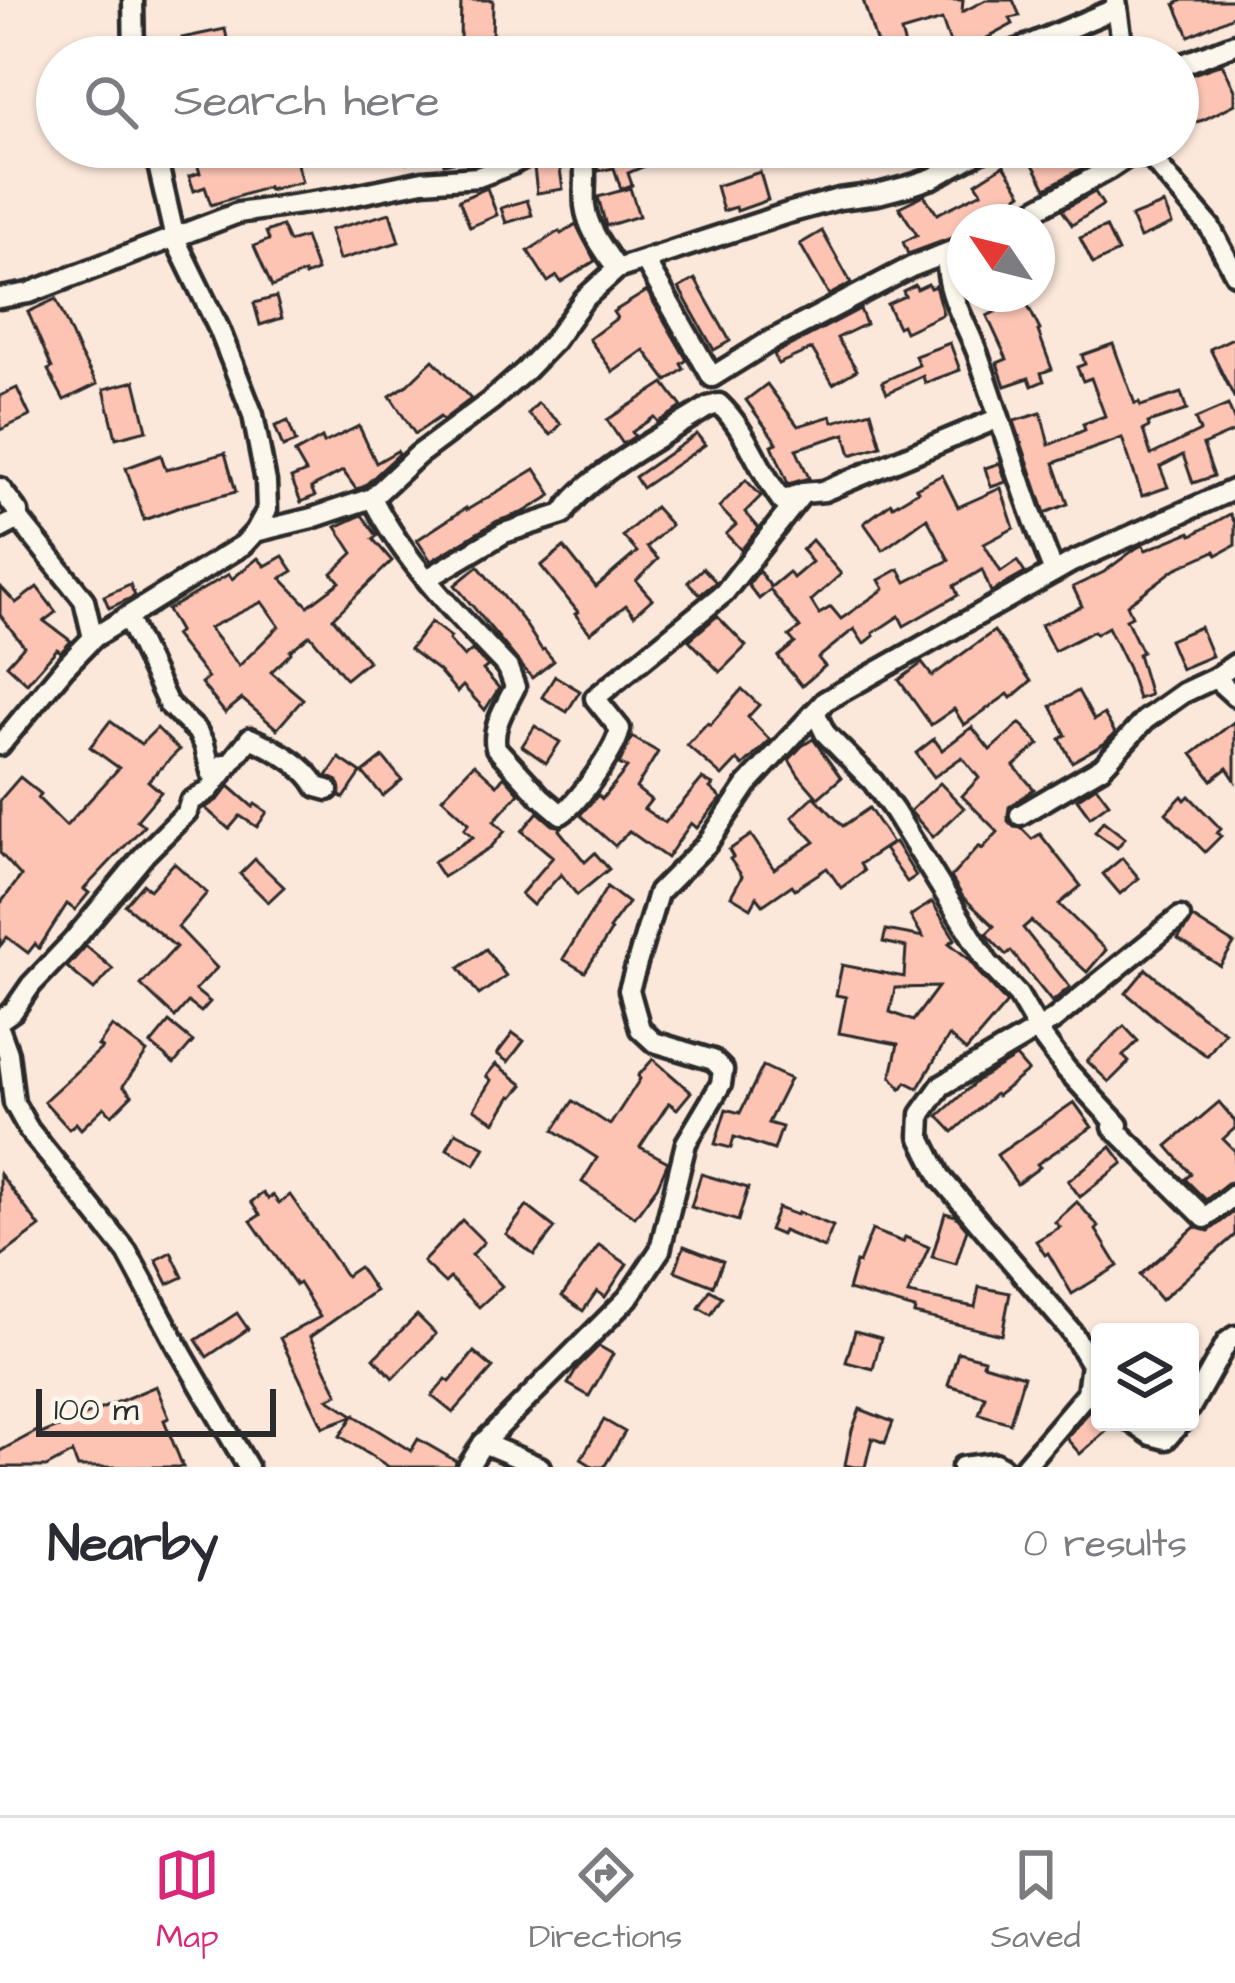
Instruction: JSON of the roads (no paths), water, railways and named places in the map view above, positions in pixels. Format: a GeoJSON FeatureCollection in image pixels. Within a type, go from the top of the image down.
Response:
{"type":"FeatureCollection","features":[{"type":"Feature","properties":{"kind":"street"},"geometry":{"type":"LineString","coordinates":[[134,0],[134,36]]}},
{"type":"Feature","properties":{"kind":"street"},"geometry":{"type":"LineString","coordinates":[[1052,36],[1117,4],[1121,36]]}},
{"type":"Feature","properties":{"kind":"street"},"geometry":{"type":"LineString","coordinates":[[1199,58],[1235,44]]}},
{"type":"Feature","properties":{"kind":"street"},"geometry":{"type":"LineString","coordinates":[[0,745],[93,638],[243,545],[267,511],[253,415],[219,329],[175,239],[159,168]]}},
{"type":"Feature","properties":{"kind":"street"},"geometry":{"type":"LineString","coordinates":[[0,298],[28,293],[238,213],[423,181],[478,177],[502,168]]}},
{"type":"Feature","properties":{"kind":"street"},"geometry":{"type":"LineString","coordinates":[[584,168],[586,214],[617,269]]}},
{"type":"Feature","properties":{"kind":"street"},"geometry":{"type":"LineString","coordinates":[[255,532],[372,498],[418,454],[526,370],[584,299],[617,269],[788,213],[912,185],[949,168]]}},
{"type":"Feature","properties":{"kind":"street"},"geometry":{"type":"LineString","coordinates":[[1046,204],[1111,168]]}},
{"type":"Feature","properties":{"kind":"street"},"geometry":{"type":"LineString","coordinates":[[1156,168],[1210,227],[1235,274]]}},
{"type":"Feature","properties":{"kind":"street"},"geometry":{"type":"LineString","coordinates":[[645,261],[712,377],[911,267],[947,254]]}},
{"type":"Feature","properties":{"kind":"street"},"geometry":{"type":"LineString","coordinates":[[958,312],[975,346],[1031,518],[1054,572]]}},
{"type":"Feature","properties":{"kind":"street"},"geometry":{"type":"LineString","coordinates":[[427,579],[504,533],[563,514],[570,501],[598,478],[708,407],[719,404],[726,410],[782,501],[824,491],[999,418]]}},
{"type":"Feature","properties":{"kind":"street"},"geometry":{"type":"LineString","coordinates":[[0,488],[84,600],[93,638]]}},
{"type":"Feature","properties":{"kind":"street"},"geometry":{"type":"LineString","coordinates":[[468,1467],[483,1443],[628,1298],[660,1250],[686,1143],[721,1084],[724,1070],[713,1060],[654,1042],[640,1029],[629,990],[658,893],[707,844],[747,785],[825,700],[1054,572],[1235,489]]}},
{"type":"Feature","properties":{"kind":"street"},"geometry":{"type":"LineString","coordinates":[[372,498],[388,530],[427,579],[508,668],[515,687],[497,723],[496,748],[561,814],[573,806],[617,743],[620,729],[595,698],[724,593],[803,494]]}},
{"type":"Feature","properties":{"kind":"street"},"geometry":{"type":"LineString","coordinates":[[0,529],[19,519]]}},
{"type":"Feature","properties":{"kind":"street"},"geometry":{"type":"LineString","coordinates":[[128,617],[168,704],[204,744],[212,775],[250,738]]}},
{"type":"Feature","properties":{"kind":"street"},"geometry":{"type":"LineString","coordinates":[[1020,815],[1102,767],[1145,720],[1235,664]]}},
{"type":"Feature","properties":{"kind":"street"},"geometry":{"type":"LineString","coordinates":[[1215,678],[1235,696]]}},
{"type":"Feature","properties":{"kind":"street"},"geometry":{"type":"LineString","coordinates":[[815,712],[825,733],[895,811],[988,963],[1018,994],[1066,1069],[1118,1125],[1113,1127],[1205,1218],[1235,1194]]}},
{"type":"Feature","properties":{"kind":"street"},"geometry":{"type":"LineString","coordinates":[[798,728],[825,733]]}},
{"type":"Feature","properties":{"kind":"street"},"geometry":{"type":"LineString","coordinates":[[250,738],[311,777],[316,788],[328,790]]}},
{"type":"Feature","properties":{"kind":"street"},"geometry":{"type":"LineString","coordinates":[[0,1020],[14,1011],[31,985],[250,738]]}},
{"type":"Feature","properties":{"kind":"street"},"geometry":{"type":"LineString","coordinates":[[1091,1364],[1071,1331],[940,1178],[920,1136],[921,1114],[941,1086],[1053,1020],[1180,917]]}},
{"type":"Feature","properties":{"kind":"street"},"geometry":{"type":"LineString","coordinates":[[0,1031],[14,1102],[29,1130],[127,1252],[244,1465]]}},
{"type":"Feature","properties":{"kind":"street"},"geometry":{"type":"LineString","coordinates":[[1199,1392],[1235,1336]]}},
{"type":"Feature","properties":{"kind":"street"},"geometry":{"type":"LineString","coordinates":[[1027,1466],[1091,1400]]}},
{"type":"Feature","properties":{"kind":"street"},"geometry":{"type":"LineString","coordinates":[[1145,1431],[1166,1439],[1173,1431]]}},
{"type":"Feature","properties":{"kind":"street"},"geometry":{"type":"LineString","coordinates":[[483,1443],[540,1467]]}},
{"type":"Feature","properties":{"kind":"street"},"geometry":{"type":"LineString","coordinates":[[962,1467],[995,1463],[1002,1467]]}}]}
